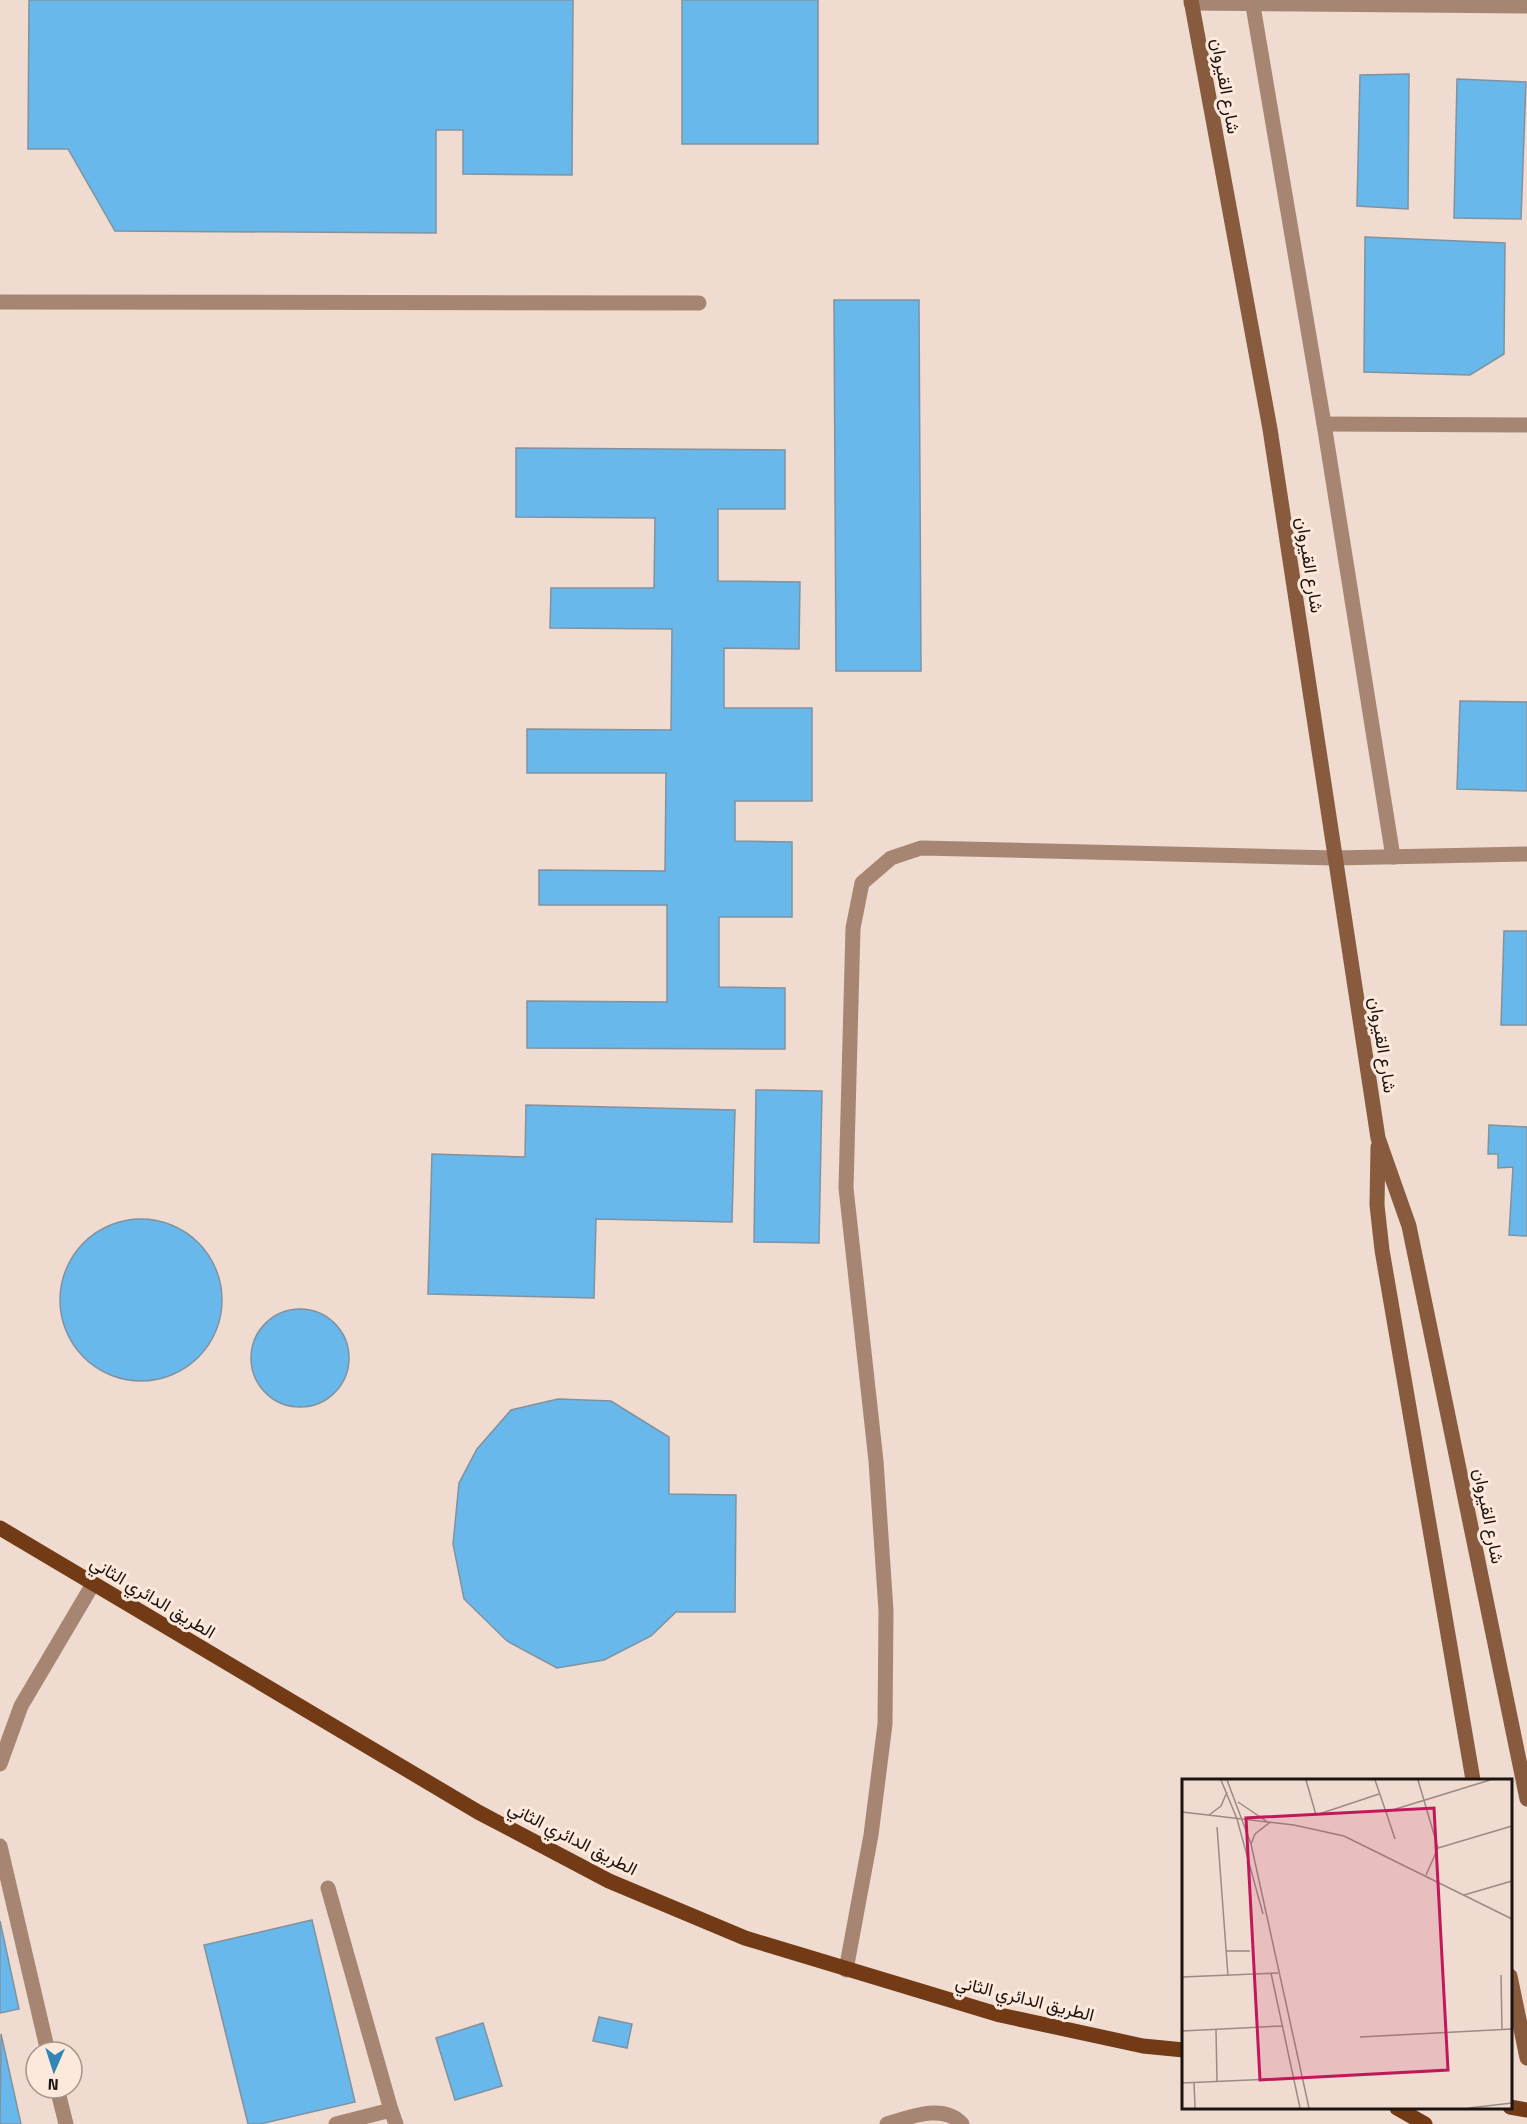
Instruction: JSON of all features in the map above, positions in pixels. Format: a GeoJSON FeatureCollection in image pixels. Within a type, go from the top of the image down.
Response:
{"type":"FeatureCollection","features":[{"type":"Feature","properties":{"kind":"main road","name":"شارع القيروان"},"geometry":{"type":"LineString","coordinates":[[1191,2],[1270,429],[1378,1138],[1377,1205],[1382,1250],[1473,1779]]}},
{"type":"Feature","properties":{"kind":"main road","name":"شارع القيروان"},"geometry":{"type":"LineString","coordinates":[[1378,1138],[1409,1226],[1527,1799]]}},
{"type":"Feature","properties":{"kind":"main road","name":"الطريق الدائري الثاني"},"geometry":{"type":"LineString","coordinates":[[0,1528],[478,1812],[609,1881],[745,1938],[846,1970],[1000,2015],[1143,2046],[1182,2050]]}},
{"type":"Feature","properties":{"kind":"main road"},"geometry":{"type":"LineString","coordinates":[[1512,1986],[1527,2058]]}},
{"type":"Feature","properties":{"kind":"main road"},"geometry":{"type":"LineString","coordinates":[[1512,2107],[1527,2110]]}},
{"type":"Feature","properties":{"kind":"main road"},"geometry":{"type":"LineString","coordinates":[[1399,2109],[1425,2124]]}},
{"type":"Feature","properties":{"kind":"street"},"geometry":{"type":"LineString","coordinates":[[1191,2],[1527,6]]}},
{"type":"Feature","properties":{"kind":"street"},"geometry":{"type":"LineString","coordinates":[[1252,2],[1324,424],[1393,856]]}},
{"type":"Feature","properties":{"kind":"street"},"geometry":{"type":"LineString","coordinates":[[0,302],[699,303]]}},
{"type":"Feature","properties":{"kind":"street"},"geometry":{"type":"LineString","coordinates":[[1324,424],[1527,425]]}},
{"type":"Feature","properties":{"kind":"street"},"geometry":{"type":"LineString","coordinates":[[846,1970],[871,1835],[885,1724],[886,1611],[876,1461],[846,1188],[853,928],[862,883],[891,858],[921,848],[1335,858],[1527,854]]}},
{"type":"Feature","properties":{"kind":"street"},"geometry":{"type":"LineString","coordinates":[[0,1764],[21,1706],[93,1584]]}},
{"type":"Feature","properties":{"kind":"street"},"geometry":{"type":"LineString","coordinates":[[0,1846],[45,2040]]}},
{"type":"Feature","properties":{"kind":"street"},"geometry":{"type":"LineString","coordinates":[[328,1888],[394,2117],[336,2124]]}},
{"type":"Feature","properties":{"kind":"street"},"geometry":{"type":"LineString","coordinates":[[60,2100],[66,2124]]}},
{"type":"Feature","properties":{"kind":"street"},"geometry":{"type":"LineString","coordinates":[[887,2124],[928,2112],[957,2118],[962,2124]]}},
{"type":"Feature","properties":{"kind":"building"},"geometry":{"type":"Polygon","coordinates":[[[29,0],[573,0],[572,175],[463,174],[463,130],[436,130],[436,233],[115,231],[68,149],[28,149],[29,0]]]}},
{"type":"Feature","properties":{"kind":"building"},"geometry":{"type":"Polygon","coordinates":[[[682,0],[818,0],[818,144],[682,144],[682,0]]]}},
{"type":"Feature","properties":{"kind":"building"},"geometry":{"type":"Polygon","coordinates":[[[1409,74],[1408,209],[1357,206],[1360,75],[1409,74]]]}},
{"type":"Feature","properties":{"kind":"building"},"geometry":{"type":"Polygon","coordinates":[[[1457,79],[1526,82],[1521,219],[1454,218],[1457,79]]]}},
{"type":"Feature","properties":{"kind":"building"},"geometry":{"type":"Polygon","coordinates":[[[1365,237],[1505,243],[1504,354],[1470,375],[1364,372],[1365,237]]]}},
{"type":"Feature","properties":{"kind":"building"},"geometry":{"type":"Polygon","coordinates":[[[834,300],[919,300],[921,671],[836,671],[834,300]]]}},
{"type":"Feature","properties":{"kind":"building"},"geometry":{"type":"Polygon","coordinates":[[[516,448],[785,450],[785,509],[718,509],[718,581],[800,582],[799,649],[724,648],[724,708],[812,708],[812,801],[735,801],[735,841],[792,842],[792,917],[719,917],[719,987],[785,988],[785,1049],[527,1048],[527,1001],[667,1002],[667,905],[539,905],[539,870],[665,871],[666,773],[527,773],[527,729],[671,730],[672,629],[550,628],[551,588],[654,588],[655,518],[516,517],[516,448]]]}},
{"type":"Feature","properties":{"kind":"building"},"geometry":{"type":"Polygon","coordinates":[[[1460,701],[1527,702],[1527,791],[1457,789],[1460,701]]]}},
{"type":"Feature","properties":{"kind":"building"},"geometry":{"type":"Polygon","coordinates":[[[1504,931],[1527,931],[1527,1025],[1501,1025],[1504,931]]]}},
{"type":"Feature","properties":{"kind":"building"},"geometry":{"type":"Polygon","coordinates":[[[756,1090],[822,1091],[819,1243],[754,1242],[756,1090]]]}},
{"type":"Feature","properties":{"kind":"building"},"geometry":{"type":"Polygon","coordinates":[[[526,1105],[735,1110],[732,1222],[596,1219],[594,1298],[428,1294],[432,1154],[525,1157],[526,1105]]]}},
{"type":"Feature","properties":{"kind":"building"},"geometry":{"type":"Polygon","coordinates":[[[1489,1125],[1527,1127],[1527,1236],[1509,1235],[1513,1167],[1498,1168],[1498,1154],[1488,1154],[1489,1125]]]}},
{"type":"Feature","properties":{"kind":"building"},"geometry":{"type":"Polygon","coordinates":[[[141,1219],[172,1225],[198,1243],[216,1269],[222,1300],[216,1331],[198,1357],[172,1375],[141,1381],[110,1375],[84,1357],[66,1331],[60,1300],[66,1269],[84,1243],[110,1225],[141,1219]]]}},
{"type":"Feature","properties":{"kind":"building"},"geometry":{"type":"Polygon","coordinates":[[[300,1309],[319,1313],[335,1323],[345,1339],[349,1358],[345,1377],[335,1393],[319,1403],[300,1407],[281,1403],[265,1393],[255,1377],[251,1358],[255,1339],[265,1323],[281,1313],[300,1309]]]}},
{"type":"Feature","properties":{"kind":"building"},"geometry":{"type":"Polygon","coordinates":[[[558,1399],[611,1401],[669,1437],[669,1494],[736,1495],[735,1612],[676,1612],[651,1636],[604,1660],[557,1668],[507,1641],[464,1599],[453,1544],[459,1483],[477,1449],[511,1410],[558,1399]]]}},
{"type":"Feature","properties":{"kind":"building"},"geometry":{"type":"Polygon","coordinates":[[[312,1920],[355,2102],[260,2124],[248,2124],[204,1945],[312,1920]]]}},
{"type":"Feature","properties":{"kind":"building"},"geometry":{"type":"Polygon","coordinates":[[[0,1921],[19,2009],[0,2013],[0,1921]]]}},
{"type":"Feature","properties":{"kind":"building"},"geometry":{"type":"Polygon","coordinates":[[[599,2017],[632,2024],[627,2048],[593,2041],[599,2017]]]}},
{"type":"Feature","properties":{"kind":"building"},"geometry":{"type":"Polygon","coordinates":[[[483,2023],[502,2086],[455,2100],[436,2038],[483,2023]]]}},
{"type":"Feature","properties":{"kind":"building"},"geometry":{"type":"Polygon","coordinates":[[[1,2034],[21,2124],[0,2124],[1,2034]]]}}]}
